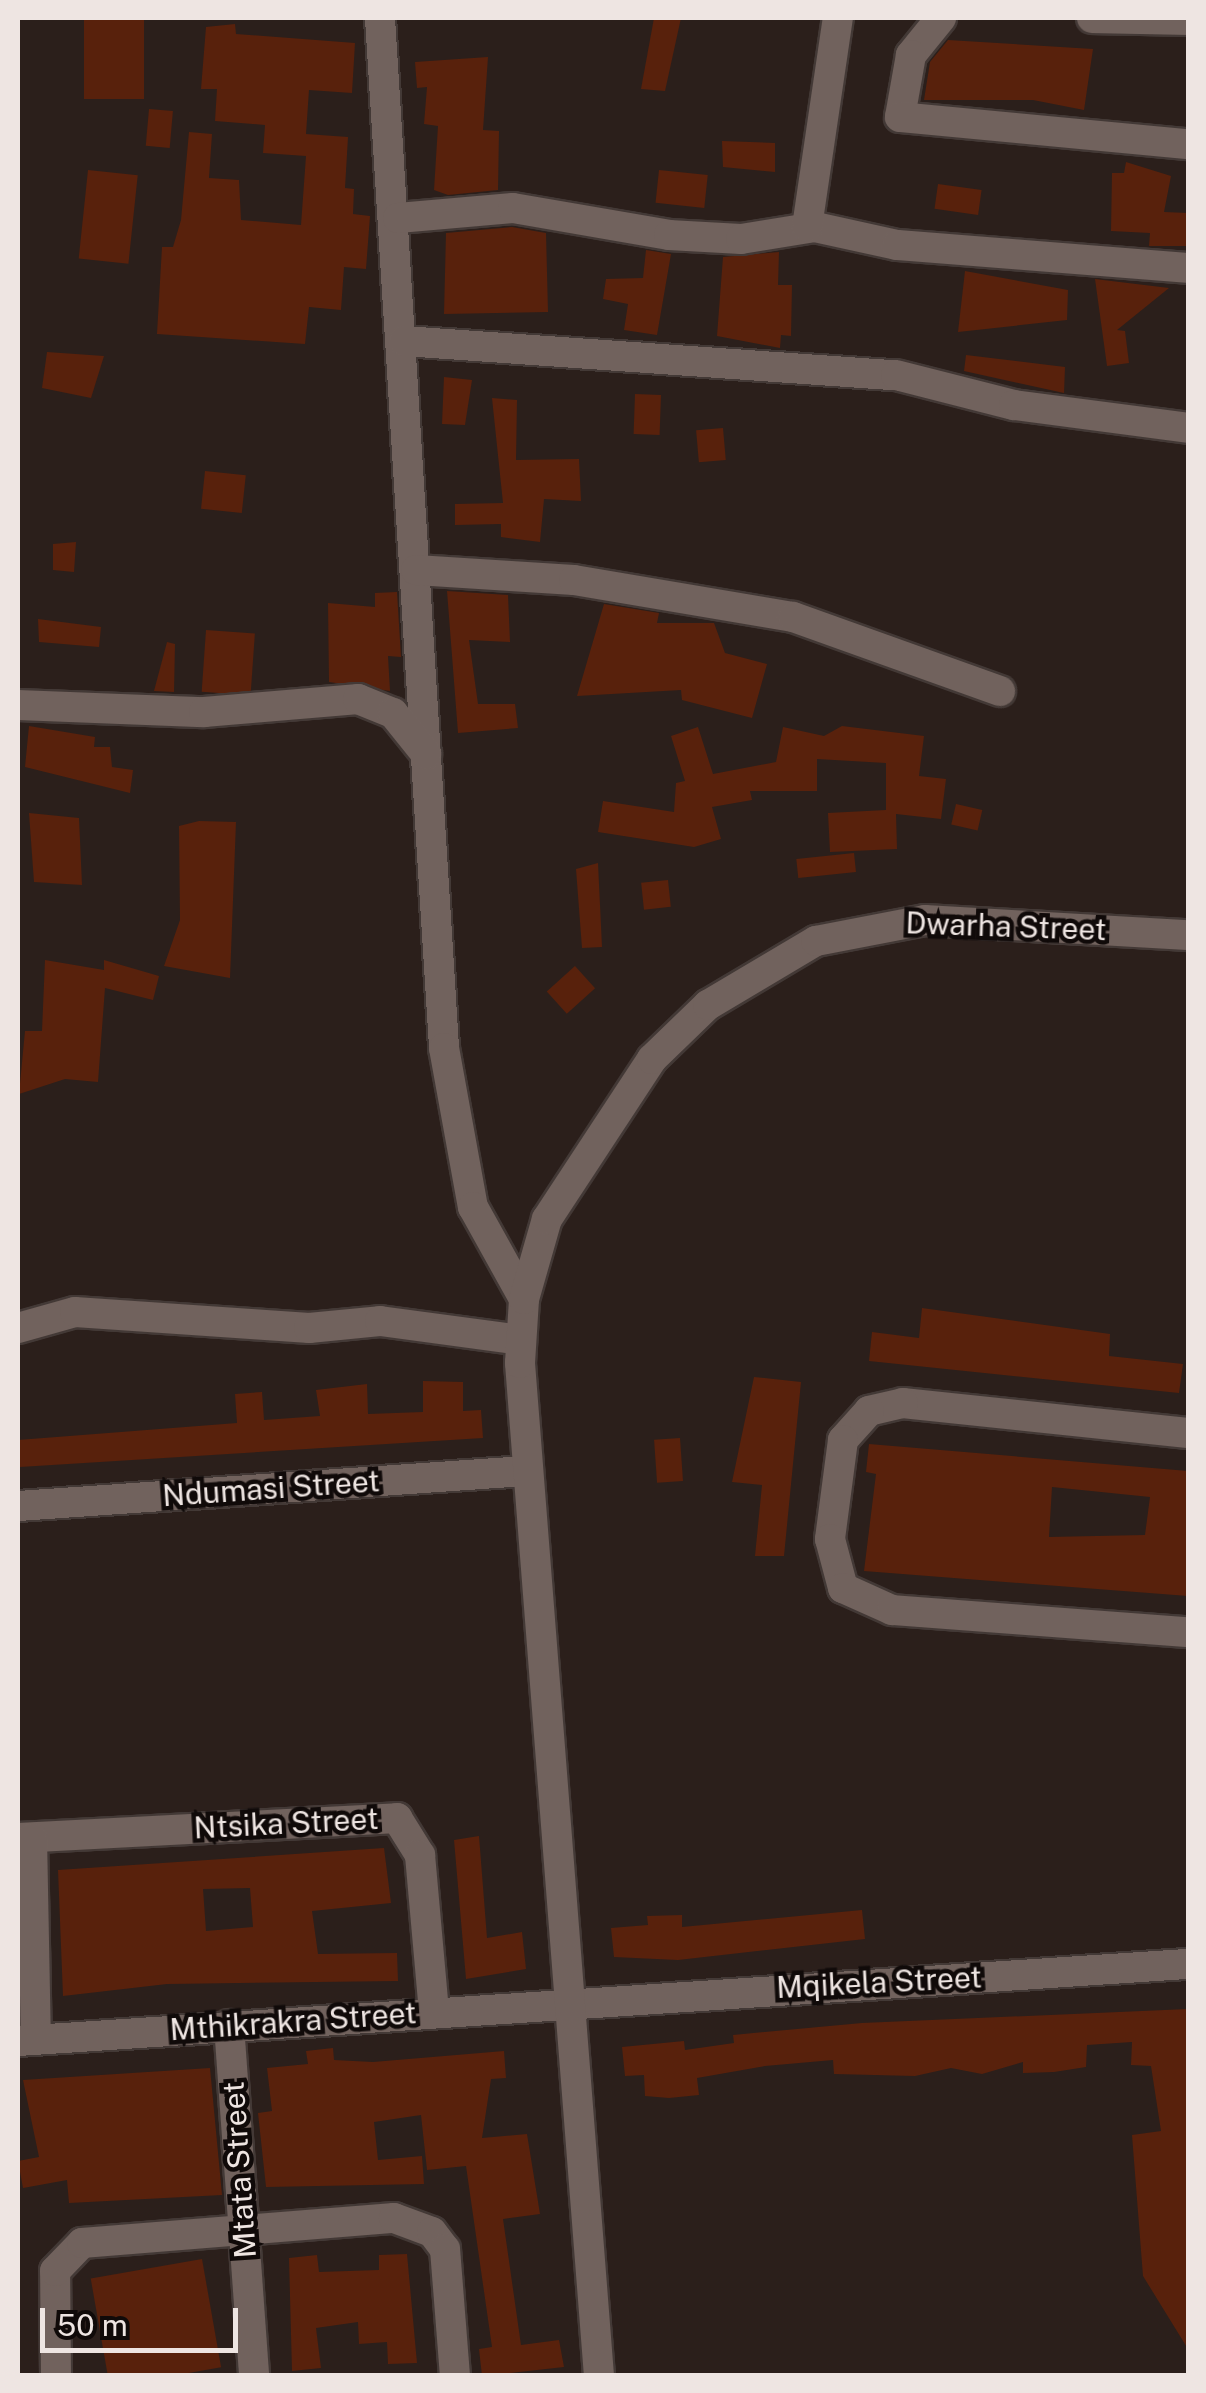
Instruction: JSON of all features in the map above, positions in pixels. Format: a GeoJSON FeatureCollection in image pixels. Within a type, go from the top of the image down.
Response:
{"type":"FeatureCollection","features":[{"type":"Feature","properties":{"kind":"street"},"geometry":{"type":"LineString","coordinates":[[380,18],[398,218],[444,1048],[473,1206],[524,1299]]}},
{"type":"Feature","properties":{"kind":"street"},"geometry":{"type":"LineString","coordinates":[[807,227],[838,18]]}},
{"type":"Feature","properties":{"kind":"street"},"geometry":{"type":"LineString","coordinates":[[942,18],[910,55],[900,116],[1188,144]]}},
{"type":"Feature","properties":{"kind":"street"},"geometry":{"type":"LineString","coordinates":[[1092,18],[1188,20]]}},
{"type":"Feature","properties":{"kind":"street"},"geometry":{"type":"LineString","coordinates":[[398,218],[513,208],[741,239],[807,227],[897,246],[1188,268]]}},
{"type":"Feature","properties":{"kind":"street"},"geometry":{"type":"LineString","coordinates":[[404,342],[896,375],[1014,405],[1188,428]]}},
{"type":"Feature","properties":{"kind":"street"},"geometry":{"type":"LineString","coordinates":[[416,570],[574,580],[793,616],[1000,692]]}},
{"type":"Feature","properties":{"kind":"street"},"geometry":{"type":"LineString","coordinates":[[18,705],[204,712],[358,699],[393,713],[426,754]]}},
{"type":"Feature","properties":{"kind":"street","name":"Dwarha Street"},"geometry":{"type":"LineString","coordinates":[[599,2376],[525,1470],[520,1340],[524,1299],[548,1219],[616,1105],[708,1005],[760,970],[816,940],[925,920],[1188,935]]}},
{"type":"Feature","properties":{"kind":"street"},"geometry":{"type":"LineString","coordinates":[[18,1328],[75,1312],[310,1328],[380,1322],[520,1340]]}},
{"type":"Feature","properties":{"kind":"street"},"geometry":{"type":"LineString","coordinates":[[1188,1433],[903,1403],[870,1410],[843,1440],[830,1539],[843,1588],[892,1610],[1188,1632]]}},
{"type":"Feature","properties":{"kind":"street","name":"Ndumasi Street"},"geometry":{"type":"LineString","coordinates":[[18,1506],[525,1470]]}},
{"type":"Feature","properties":{"kind":"street","name":"Ntsika Street"},"geometry":{"type":"LineString","coordinates":[[27,2040],[24,1838],[396,1818],[420,1855],[434,2012]]}},
{"type":"Feature","properties":{"kind":"street","name":"Mqikela Street"},"geometry":{"type":"LineString","coordinates":[[568,2000],[1188,1964]]}},
{"type":"Feature","properties":{"kind":"street","name":"Mthikrakra Street"},"geometry":{"type":"LineString","coordinates":[[27,2040],[568,2000]]}},
{"type":"Feature","properties":{"kind":"street","name":"Mtata Street"},"geometry":{"type":"LineString","coordinates":[[229,2025],[254,2376]]}},
{"type":"Feature","properties":{"kind":"street"},"geometry":{"type":"LineString","coordinates":[[56,2376],[51,2292],[64,2256],[105,2235],[394,2218],[432,2232],[449,2263],[455,2376]]}},
{"type":"Feature","properties":{"kind":"building"},"geometry":{"type":"Polygon","coordinates":[[[84,18],[144,18],[144,99],[84,99],[84,18]]]}},
{"type":"Feature","properties":{"kind":"building"},"geometry":{"type":"Polygon","coordinates":[[[654,18],[681,18],[665,91],[641,89],[654,18]]]}},
{"type":"Feature","properties":{"kind":"building"},"geometry":{"type":"Polygon","coordinates":[[[235,24],[236,34],[355,43],[352,93],[309,90],[306,134],[348,137],[345,188],[354,189],[353,214],[370,216],[366,269],[344,267],[341,310],[309,307],[305,344],[157,334],[162,247],[173,247],[181,220],[189,132],[212,134],[209,178],[239,180],[241,220],[301,225],[306,156],[263,153],[265,125],[215,121],[217,89],[201,89],[206,27],[235,24]]]}},
{"type":"Feature","properties":{"kind":"building"},"geometry":{"type":"Polygon","coordinates":[[[948,40],[1093,49],[1084,110],[1033,100],[924,100],[930,62],[948,40]]]}},
{"type":"Feature","properties":{"kind":"building"},"geometry":{"type":"Polygon","coordinates":[[[488,57],[483,130],[499,131],[498,190],[448,195],[434,190],[438,126],[424,124],[427,87],[417,88],[415,62],[488,57]]]}},
{"type":"Feature","properties":{"kind":"building"},"geometry":{"type":"Polygon","coordinates":[[[149,109],[173,111],[170,148],[146,146],[149,109]]]}},
{"type":"Feature","properties":{"kind":"building"},"geometry":{"type":"Polygon","coordinates":[[[722,141],[775,143],[775,172],[723,167],[722,141]]]}},
{"type":"Feature","properties":{"kind":"building"},"geometry":{"type":"Polygon","coordinates":[[[1126,162],[1171,176],[1164,212],[1188,213],[1188,246],[1149,246],[1150,233],[1111,231],[1112,173],[1124,173],[1126,162]]]}},
{"type":"Feature","properties":{"kind":"building"},"geometry":{"type":"Polygon","coordinates":[[[88,170],[138,175],[128,264],[79,259],[88,170]]]}},
{"type":"Feature","properties":{"kind":"building"},"geometry":{"type":"Polygon","coordinates":[[[659,170],[708,175],[704,208],[656,203],[659,170]]]}},
{"type":"Feature","properties":{"kind":"building"},"geometry":{"type":"Polygon","coordinates":[[[938,184],[982,190],[978,215],[935,209],[938,184]]]}},
{"type":"Feature","properties":{"kind":"building"},"geometry":{"type":"Polygon","coordinates":[[[512,227],[546,233],[548,312],[444,314],[446,233],[512,227]]]}},
{"type":"Feature","properties":{"kind":"building"},"geometry":{"type":"Polygon","coordinates":[[[646,250],[671,254],[657,335],[624,330],[628,304],[603,299],[606,279],[643,278],[646,250]]]}},
{"type":"Feature","properties":{"kind":"building"},"geometry":{"type":"Polygon","coordinates":[[[779,252],[778,285],[792,285],[791,336],[781,335],[780,348],[717,336],[723,257],[779,252]]]}},
{"type":"Feature","properties":{"kind":"building"},"geometry":{"type":"Polygon","coordinates":[[[965,271],[1068,290],[1067,320],[958,332],[965,271]]]}},
{"type":"Feature","properties":{"kind":"building"},"geometry":{"type":"Polygon","coordinates":[[[1095,279],[1169,288],[1117,330],[1125,331],[1129,363],[1107,366],[1095,279]]]}},
{"type":"Feature","properties":{"kind":"building"},"geometry":{"type":"Polygon","coordinates":[[[47,352],[104,356],[91,398],[42,388],[47,352]]]}},
{"type":"Feature","properties":{"kind":"building"},"geometry":{"type":"Polygon","coordinates":[[[966,355],[1065,367],[1064,393],[964,371],[966,355]]]}},
{"type":"Feature","properties":{"kind":"building"},"geometry":{"type":"Polygon","coordinates":[[[444,377],[472,380],[465,425],[442,424],[444,377]]]}},
{"type":"Feature","properties":{"kind":"building"},"geometry":{"type":"Polygon","coordinates":[[[635,394],[661,395],[660,435],[634,434],[635,394]]]}},
{"type":"Feature","properties":{"kind":"building"},"geometry":{"type":"Polygon","coordinates":[[[492,398],[517,400],[516,460],[579,459],[581,501],[544,499],[540,542],[501,537],[501,524],[455,525],[455,504],[503,503],[492,398]]]}},
{"type":"Feature","properties":{"kind":"building"},"geometry":{"type":"Polygon","coordinates":[[[723,428],[726,460],[699,462],[696,430],[723,428]]]}},
{"type":"Feature","properties":{"kind":"building"},"geometry":{"type":"Polygon","coordinates":[[[205,471],[246,475],[242,513],[201,509],[205,471]]]}},
{"type":"Feature","properties":{"kind":"building"},"geometry":{"type":"Polygon","coordinates":[[[76,542],[74,572],[53,570],[53,544],[76,542]]]}},
{"type":"Feature","properties":{"kind":"building"},"geometry":{"type":"Polygon","coordinates":[[[447,591],[508,595],[510,642],[469,640],[478,704],[515,704],[518,728],[458,733],[447,591]]]}},
{"type":"Feature","properties":{"kind":"building"},"geometry":{"type":"Polygon","coordinates":[[[397,592],[401,657],[388,656],[390,691],[329,682],[328,603],[375,607],[375,593],[397,592]]]}},
{"type":"Feature","properties":{"kind":"building"},"geometry":{"type":"Polygon","coordinates":[[[604,604],[659,613],[657,623],[714,623],[725,653],[767,664],[752,718],[682,700],[681,690],[577,696],[604,604]]]}},
{"type":"Feature","properties":{"kind":"building"},"geometry":{"type":"Polygon","coordinates":[[[38,619],[101,627],[99,647],[39,642],[38,619]]]}},
{"type":"Feature","properties":{"kind":"building"},"geometry":{"type":"Polygon","coordinates":[[[206,630],[255,633],[251,695],[202,692],[206,630]]]}},
{"type":"Feature","properties":{"kind":"building"},"geometry":{"type":"Polygon","coordinates":[[[167,642],[175,644],[174,692],[154,691],[167,642]]]}},
{"type":"Feature","properties":{"kind":"building"},"geometry":{"type":"Polygon","coordinates":[[[29,726],[95,737],[94,747],[110,747],[112,767],[133,770],[130,793],[25,767],[29,726]]]}},
{"type":"Feature","properties":{"kind":"building"},"geometry":{"type":"Polygon","coordinates":[[[842,726],[924,736],[919,776],[946,779],[941,819],[896,814],[897,849],[830,852],[828,813],[886,810],[886,763],[817,759],[817,791],[750,791],[752,800],[712,807],[721,839],[694,847],[598,832],[603,801],[674,812],[676,783],[685,781],[671,736],[698,727],[713,774],[776,762],[783,727],[824,736],[842,726]]]}},
{"type":"Feature","properties":{"kind":"building"},"geometry":{"type":"Polygon","coordinates":[[[956,804],[982,810],[978,831],[951,824],[956,804]]]}},
{"type":"Feature","properties":{"kind":"building"},"geometry":{"type":"Polygon","coordinates":[[[29,813],[79,818],[82,885],[34,882],[29,813]]]}},
{"type":"Feature","properties":{"kind":"building"},"geometry":{"type":"Polygon","coordinates":[[[199,821],[236,822],[230,978],[164,966],[180,920],[179,826],[199,821]]]}},
{"type":"Feature","properties":{"kind":"building"},"geometry":{"type":"Polygon","coordinates":[[[854,853],[856,872],[798,878],[796,859],[854,853]]]}},
{"type":"Feature","properties":{"kind":"building"},"geometry":{"type":"Polygon","coordinates":[[[598,863],[602,947],[582,948],[576,869],[598,863]]]}},
{"type":"Feature","properties":{"kind":"building"},"geometry":{"type":"Polygon","coordinates":[[[668,880],[671,907],[644,910],[641,883],[668,880]]]}},
{"type":"Feature","properties":{"kind":"building"},"geometry":{"type":"Polygon","coordinates":[[[45,960],[104,970],[104,960],[159,976],[153,1000],[105,988],[98,1082],[65,1079],[19,1094],[25,1031],[42,1031],[45,960]]]}},
{"type":"Feature","properties":{"kind":"building"},"geometry":{"type":"Polygon","coordinates":[[[575,966],[595,988],[567,1014],[547,991],[575,966]]]}},
{"type":"Feature","properties":{"kind":"building"},"geometry":{"type":"Polygon","coordinates":[[[922,1308],[1110,1334],[1109,1356],[1183,1364],[1179,1393],[869,1361],[872,1332],[919,1338],[922,1308]]]}},
{"type":"Feature","properties":{"kind":"building"},"geometry":{"type":"Polygon","coordinates":[[[754,1377],[801,1382],[784,1556],[755,1556],[762,1485],[732,1482],[754,1377]]]}},
{"type":"Feature","properties":{"kind":"building"},"geometry":{"type":"Polygon","coordinates":[[[423,1381],[463,1382],[463,1411],[481,1410],[483,1438],[20,1467],[18,1440],[237,1423],[235,1394],[262,1392],[264,1420],[320,1416],[316,1390],[367,1384],[368,1414],[423,1412],[423,1381]]]}},
{"type":"Feature","properties":{"kind":"building"},"geometry":{"type":"Polygon","coordinates":[[[680,1438],[683,1481],[657,1483],[654,1440],[680,1438]]]}},
{"type":"Feature","properties":{"kind":"building"},"geometry":{"type":"Polygon","coordinates":[[[869,1444],[1188,1471],[1188,1596],[864,1571],[876,1474],[866,1472],[869,1444]],[[1052,1487],[1049,1537],[1145,1535],[1150,1497],[1052,1487]]]}},
{"type":"Feature","properties":{"kind":"building"},"geometry":{"type":"Polygon","coordinates":[[[479,1836],[487,1938],[522,1932],[526,1969],[466,1979],[454,1840],[479,1836]]]}},
{"type":"Feature","properties":{"kind":"building"},"geometry":{"type":"Polygon","coordinates":[[[384,1848],[391,1903],[312,1911],[318,1954],[397,1953],[398,1981],[167,1984],[63,1996],[58,1870],[384,1848]],[[250,1888],[203,1889],[206,1931],[253,1927],[250,1888]]]}},
{"type":"Feature","properties":{"kind":"building"},"geometry":{"type":"Polygon","coordinates":[[[862,1910],[865,1939],[678,1960],[614,1957],[611,1928],[648,1925],[647,1916],[682,1915],[682,1927],[862,1910]]]}},
{"type":"Feature","properties":{"kind":"building"},"geometry":{"type":"Polygon","coordinates":[[[1188,2009],[1188,2349],[1143,2276],[1132,2135],[1161,2131],[1151,2066],[1131,2065],[1132,2042],[1087,2045],[1086,2067],[1054,2072],[1023,2073],[1023,2062],[982,2074],[951,2068],[915,2076],[834,2074],[833,2060],[697,2078],[699,2095],[669,2098],[645,2096],[644,2075],[625,2076],[622,2047],[684,2041],[685,2050],[734,2043],[733,2035],[862,2023],[1188,2009]]]}},
{"type":"Feature","properties":{"kind":"building"},"geometry":{"type":"Polygon","coordinates":[[[333,2048],[334,2060],[373,2062],[504,2051],[506,2078],[491,2079],[482,2138],[527,2134],[540,2214],[503,2219],[521,2345],[559,2340],[564,2367],[482,2376],[479,2349],[492,2347],[466,2166],[427,2170],[421,2115],[374,2122],[378,2160],[422,2156],[424,2184],[266,2187],[258,2113],[272,2111],[267,2068],[308,2064],[306,2051],[333,2048]]]}},
{"type":"Feature","properties":{"kind":"building"},"geometry":{"type":"Polygon","coordinates":[[[210,2068],[222,2195],[69,2203],[67,2180],[23,2188],[18,2161],[39,2157],[23,2080],[210,2068]]]}},
{"type":"Feature","properties":{"kind":"building"},"geometry":{"type":"Polygon","coordinates":[[[407,2254],[417,2363],[388,2364],[387,2342],[359,2344],[358,2322],[316,2328],[321,2368],[292,2371],[289,2258],[317,2255],[319,2272],[379,2270],[379,2255],[407,2254]]]}},
{"type":"Feature","properties":{"kind":"building"},"geometry":{"type":"Polygon","coordinates":[[[202,2259],[221,2367],[172,2376],[108,2376],[91,2279],[202,2259]]]}}]}
